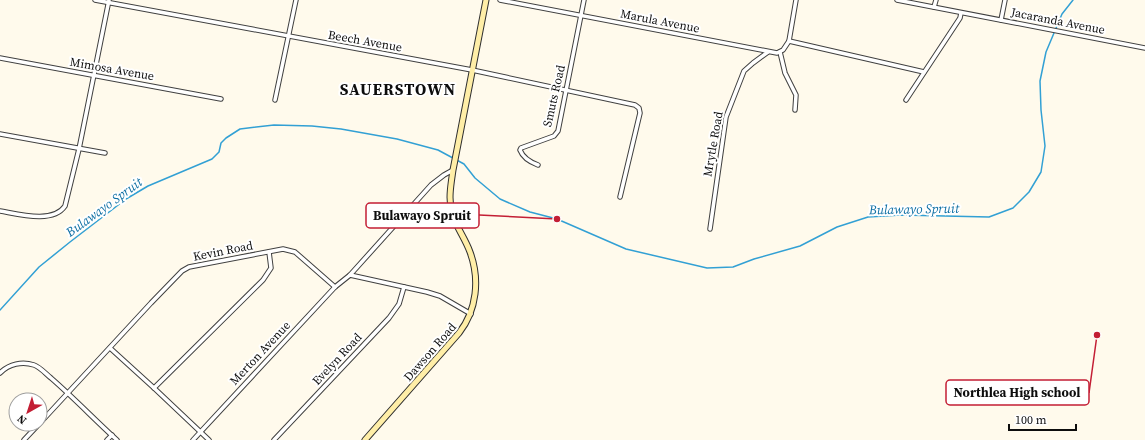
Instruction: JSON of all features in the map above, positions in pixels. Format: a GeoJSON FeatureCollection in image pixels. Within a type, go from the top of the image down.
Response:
{"type":"FeatureCollection","features":[{"type":"Feature","properties":{"kind":"street","name":"Beech Avenue"},"geometry":{"type":"LineString","coordinates":[[95,0],[109,1],[289,37],[472,70],[630,103],[639,108],[640,113],[620,198]]}},
{"type":"Feature","properties":{"kind":"street"},"geometry":{"type":"LineString","coordinates":[[275,100],[296,0]]}},
{"type":"Feature","properties":{"kind":"street"},"geometry":{"type":"LineString","coordinates":[[472,70],[486,0]]}},
{"type":"Feature","properties":{"kind":"street","name":"Marula Avenue"},"geometry":{"type":"LineString","coordinates":[[500,0],[768,52],[780,52]]}},
{"type":"Feature","properties":{"kind":"street","name":"Smuts Road"},"geometry":{"type":"LineString","coordinates":[[538,165],[532,163],[526,158],[520,149],[557,134],[584,0]]}},
{"type":"Feature","properties":{"kind":"street"},"geometry":{"type":"LineString","coordinates":[[795,110],[796,95],[785,73],[780,52],[787,46],[789,41],[796,0]]}},
{"type":"Feature","properties":{"kind":"street","name":"Jacaranda Avenue"},"geometry":{"type":"LineString","coordinates":[[897,0],[1145,48]]}},
{"type":"Feature","properties":{"kind":"street"},"geometry":{"type":"LineString","coordinates":[[934,8],[936,0]]}},
{"type":"Feature","properties":{"kind":"street"},"geometry":{"type":"LineString","coordinates":[[1001,20],[1005,0]]}},
{"type":"Feature","properties":{"kind":"street"},"geometry":{"type":"LineString","coordinates":[[0,211],[40,216],[56,214],[65,206],[79,149],[109,1]]}},
{"type":"Feature","properties":{"kind":"street"},"geometry":{"type":"LineString","coordinates":[[906,100],[960,18],[961,13]]}},
{"type":"Feature","properties":{"kind":"street"},"geometry":{"type":"LineString","coordinates":[[789,41],[924,72]]}},
{"type":"Feature","properties":{"kind":"street","name":"Mrytle Road"},"geometry":{"type":"LineString","coordinates":[[710,229],[726,117],[744,71],[768,52]]}},
{"type":"Feature","properties":{"kind":"street","name":"Mimosa Avenue"},"geometry":{"type":"LineString","coordinates":[[0,58],[221,98]]}},
{"type":"Feature","properties":{"kind":"street","name":"Dawson Road"},"geometry":{"type":"LineString","coordinates":[[365,440],[467,324],[471,314],[474,302],[475,270],[470,252],[457,226],[452,211],[450,196],[457,147],[472,70]]}},
{"type":"Feature","properties":{"kind":"street"},"geometry":{"type":"LineString","coordinates":[[0,134],[105,153]]}},
{"type":"Feature","properties":{"kind":"street","name":"Merton Avenue"},"geometry":{"type":"LineString","coordinates":[[192,440],[335,287],[350,275],[431,185],[453,170]]}},
{"type":"Feature","properties":{"kind":"street","name":"Kevin Road"},"geometry":{"type":"LineString","coordinates":[[48,415],[182,271],[195,266],[283,249],[295,252],[335,287]]}},
{"type":"Feature","properties":{"kind":"street"},"geometry":{"type":"LineString","coordinates":[[154,388],[263,280],[271,268],[269,252]]}},
{"type":"Feature","properties":{"kind":"street"},"geometry":{"type":"LineString","coordinates":[[350,275],[440,296],[471,314]]}},
{"type":"Feature","properties":{"kind":"street","name":"Evelyn Road"},"geometry":{"type":"LineString","coordinates":[[274,440],[389,318],[399,304],[404,287]]}},
{"type":"Feature","properties":{"kind":"street"},"geometry":{"type":"LineString","coordinates":[[110,348],[209,440]]}},
{"type":"Feature","properties":{"kind":"street"},"geometry":{"type":"LineString","coordinates":[[0,373],[12,364],[23,363],[33,365],[68,393],[117,440]]}},
{"type":"Feature","properties":{"kind":"street","name":"Kevin Road"},"geometry":{"type":"LineString","coordinates":[[24,440],[32,432]]}},
{"type":"Feature","properties":{"kind":"street"},"geometry":{"type":"LineString","coordinates":[[107,440],[112,435]]}},
{"type":"Feature","properties":{"kind":"waterway","name":"Bulawayo Spruit"},"geometry":{"type":"LineString","coordinates":[[0,310],[39,267],[126,199],[148,186],[212,159],[219,152],[221,143],[240,129],[274,125],[312,126],[341,129],[397,139],[438,150],[464,164],[475,178],[500,199],[530,212],[557,219],[626,249],[707,268],[733,267],[754,259],[800,246],[837,227],[868,217],[901,215],[989,217],[1013,208],[1029,192],[1041,172],[1045,146],[1041,110],[1040,81],[1046,52],[1062,14],[1073,0]]}},
{"type":"Feature","properties":{"kind":"place","name":"Bulawayo Spruit"},"geometry":{"type":"Point","coordinates":[557,219]}},
{"type":"Feature","properties":{"kind":"place","name":"Northlea High school"},"geometry":{"type":"Point","coordinates":[1097,335]}},
{"type":"Feature","properties":{"kind":"district","name":"SAUERSTOWN"},"geometry":{"type":"Point","coordinates":[398,89]}}]}
